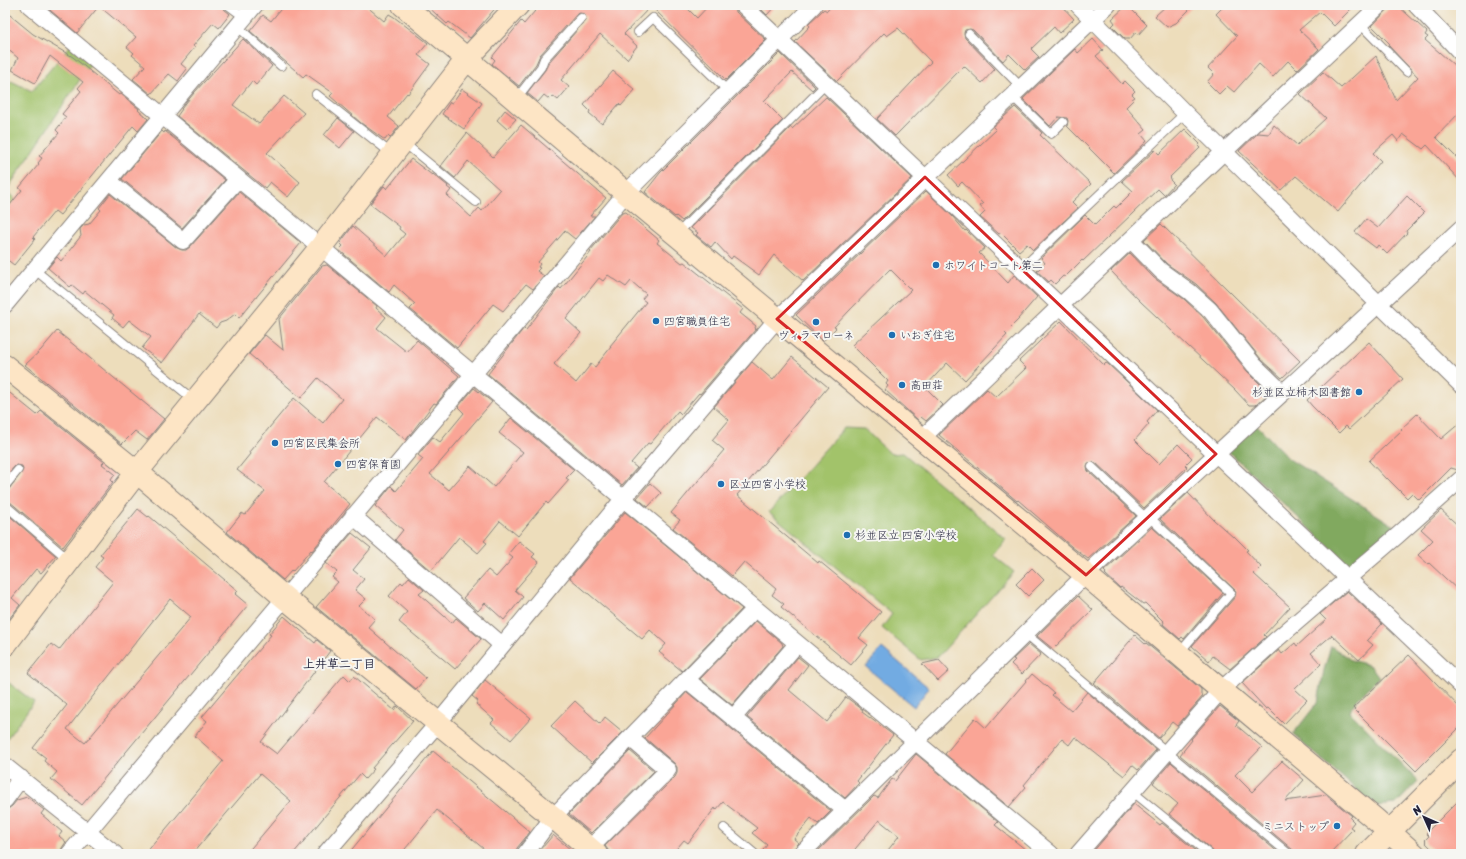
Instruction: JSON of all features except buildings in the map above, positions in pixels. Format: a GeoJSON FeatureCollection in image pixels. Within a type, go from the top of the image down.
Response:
{"type":"FeatureCollection","features":[{"type":"Feature","properties":{"kind":"street"},"geometry":{"type":"LineString","coordinates":[[29,5],[1051,854]]}},
{"type":"Feature","properties":{"kind":"street"},"geometry":{"type":"LineString","coordinates":[[5,305],[254,5]]}},
{"type":"Feature","properties":{"kind":"street"},"geometry":{"type":"LineString","coordinates":[[403,5],[676,235],[1179,653],[1414,854]]}},
{"type":"Feature","properties":{"kind":"street"},"geometry":{"type":"LineString","coordinates":[[5,644],[137,472],[320,248],[467,59],[518,5]]}},
{"type":"Feature","properties":{"kind":"street"},"geometry":{"type":"LineString","coordinates":[[743,5],[1461,686]]}},
{"type":"Feature","properties":{"kind":"street"},"geometry":{"type":"LineString","coordinates":[[69,854],[626,193],[814,5]]}},
{"type":"Feature","properties":{"kind":"street"},"geometry":{"type":"LineString","coordinates":[[1078,5],[1185,113],[1461,385]]}},
{"type":"Feature","properties":{"kind":"street"},"geometry":{"type":"LineString","coordinates":[[325,854],[438,723],[623,499],[777,319],[1108,5]]}},
{"type":"Feature","properties":{"kind":"street"},"geometry":{"type":"LineString","coordinates":[[921,439],[1380,5]]}},
{"type":"Feature","properties":{"kind":"street"},"geometry":{"type":"LineString","coordinates":[[1416,5],[1461,53]]}},
{"type":"Feature","properties":{"kind":"street"},"geometry":{"type":"LineString","coordinates":[[109,181],[183,241],[238,179]]}},
{"type":"Feature","properties":{"kind":"street"},"geometry":{"type":"LineString","coordinates":[[801,854],[1086,575],[1461,228]]}},
{"type":"Feature","properties":{"kind":"street"},"geometry":{"type":"LineString","coordinates":[[1131,240],[1161,271],[1190,292],[1210,310],[1254,365],[1283,393]]}},
{"type":"Feature","properties":{"kind":"street"},"geometry":{"type":"LineString","coordinates":[[5,366],[137,472],[285,598],[593,851],[668,770],[630,738]]}},
{"type":"Feature","properties":{"kind":"street"},"geometry":{"type":"LineString","coordinates":[[1078,854],[1168,753],[1221,690],[1461,478]]}},
{"type":"Feature","properties":{"kind":"street"},"geometry":{"type":"LineString","coordinates":[[353,516],[502,645]]}},
{"type":"Feature","properties":{"kind":"street"},"geometry":{"type":"LineString","coordinates":[[525,854],[553,817],[755,609]]}},
{"type":"Feature","properties":{"kind":"street"},"geometry":{"type":"LineString","coordinates":[[733,718],[797,644]]}},
{"type":"Feature","properties":{"kind":"street"},"geometry":{"type":"LineString","coordinates":[[687,680],[845,810]]}},
{"type":"Feature","properties":{"kind":"street"},"geometry":{"type":"LineString","coordinates":[[1367,854],[1461,760]]}},
{"type":"Feature","properties":{"kind":"street"},"geometry":{"type":"LineString","coordinates":[[5,766],[116,854]]}},
{"type":"Feature","properties":{"kind":"street"},"geometry":{"type":"LineString","coordinates":[[5,800],[21,778]]}},
{"type":"Feature","properties":{"kind":"lane"},"geometry":{"type":"LineString","coordinates":[[228,5],[241,22],[281,66]]}},
{"type":"Feature","properties":{"kind":"lane"},"geometry":{"type":"LineString","coordinates":[[515,100],[541,67],[544,59],[582,18]]}},
{"type":"Feature","properties":{"kind":"lane"},"geometry":{"type":"LineString","coordinates":[[638,32],[653,18],[728,91]]}},
{"type":"Feature","properties":{"kind":"lane"},"geometry":{"type":"LineString","coordinates":[[1360,24],[1407,72]]}},
{"type":"Feature","properties":{"kind":"lane"},"geometry":{"type":"LineString","coordinates":[[969,34],[1051,134],[1064,122]]}},
{"type":"Feature","properties":{"kind":"lane"},"geometry":{"type":"LineString","coordinates":[[676,235],[826,84]]}},
{"type":"Feature","properties":{"kind":"lane"},"geometry":{"type":"LineString","coordinates":[[316,94],[476,202]]}},
{"type":"Feature","properties":{"kind":"lane"},"geometry":{"type":"LineString","coordinates":[[1021,269],[1185,113]]}},
{"type":"Feature","properties":{"kind":"lane"},"geometry":{"type":"LineString","coordinates":[[35,270],[195,401]]}},
{"type":"Feature","properties":{"kind":"lane"},"geometry":{"type":"LineString","coordinates":[[1092,467],[1231,593],[1179,653]]}},
{"type":"Feature","properties":{"kind":"lane"},"geometry":{"type":"LineString","coordinates":[[5,486],[18,470]]}},
{"type":"Feature","properties":{"kind":"lane"},"geometry":{"type":"LineString","coordinates":[[5,505],[69,560]]}},
{"type":"Feature","properties":{"kind":"lane"},"geometry":{"type":"LineString","coordinates":[[1026,634],[1289,854]]}},
{"type":"Feature","properties":{"kind":"lane"},"geometry":{"type":"LineString","coordinates":[[1133,792],[1209,854]]}},
{"type":"Feature","properties":{"kind":"lane"},"geometry":{"type":"LineString","coordinates":[[724,828],[755,854]]}},
{"type":"Feature","properties":{"kind":"highlighted area"},"geometry":{"type":"Polygon","coordinates":[[[925,177],[1216,454],[1086,575],[777,319],[925,177]]]}},
{"type":"Feature","properties":{"kind":"green space"},"geometry":{"type":"Polygon","coordinates":[[[70,46],[91,63],[6,191],[18,202],[5,218],[5,89],[11,81],[32,91],[70,46]]]}},
{"type":"Feature","properties":{"kind":"green space"},"geometry":{"type":"Polygon","coordinates":[[[1257,425],[1289,459],[1396,527],[1352,565],[1347,564],[1228,451],[1257,425]]]}},
{"type":"Feature","properties":{"kind":"green space"},"geometry":{"type":"Polygon","coordinates":[[[844,428],[864,429],[891,454],[903,453],[1006,539],[993,555],[1014,572],[938,657],[921,660],[882,628],[892,614],[769,512],[844,428]]]}},
{"type":"Feature","properties":{"kind":"green space"},"geometry":{"type":"Polygon","coordinates":[[[1331,646],[1351,660],[1371,666],[1379,677],[1349,711],[1418,781],[1396,804],[1375,806],[1293,734],[1318,702],[1324,670],[1331,646]]]}},
{"type":"Feature","properties":{"kind":"green space"},"geometry":{"type":"Polygon","coordinates":[[[5,680],[34,702],[5,741],[5,680]]]}},
{"type":"Feature","properties":{"kind":"water"},"geometry":{"type":"Polygon","coordinates":[[[882,648],[929,688],[914,707],[866,667],[882,648]]]}},
{"type":"Feature","properties":{"kind":"place","name":"ホワイトコート第二"},"geometry":{"type":"Point","coordinates":[936,265]}},
{"type":"Feature","properties":{"kind":"place","name":"四宮職員住宅"},"geometry":{"type":"Point","coordinates":[656,321]}},
{"type":"Feature","properties":{"kind":"place","name":"ヴィラマローネ"},"geometry":{"type":"Point","coordinates":[816,322]}},
{"type":"Feature","properties":{"kind":"place","name":"いおぎ住宅"},"geometry":{"type":"Point","coordinates":[892,335]}},
{"type":"Feature","properties":{"kind":"place","name":"高田荘"},"geometry":{"type":"Point","coordinates":[902,385]}},
{"type":"Feature","properties":{"kind":"place","name":"杉並区立柿木図書館"},"geometry":{"type":"Point","coordinates":[1359,392]}},
{"type":"Feature","properties":{"kind":"place","name":"四宮区民集会所"},"geometry":{"type":"Point","coordinates":[275,443]}},
{"type":"Feature","properties":{"kind":"place","name":"四宮保育園"},"geometry":{"type":"Point","coordinates":[338,464]}},
{"type":"Feature","properties":{"kind":"place","name":"区立四宮小学校"},"geometry":{"type":"Point","coordinates":[721,484]}},
{"type":"Feature","properties":{"kind":"place","name":"杉並区立 四宮小学校"},"geometry":{"type":"Point","coordinates":[847,535]}},
{"type":"Feature","properties":{"kind":"place","name":"ミニストップ"},"geometry":{"type":"Point","coordinates":[1337,826]}},
{"type":"Feature","properties":{"kind":"district","name":"上井草二丁目"},"geometry":{"type":"Point","coordinates":[339,664]}}]}
